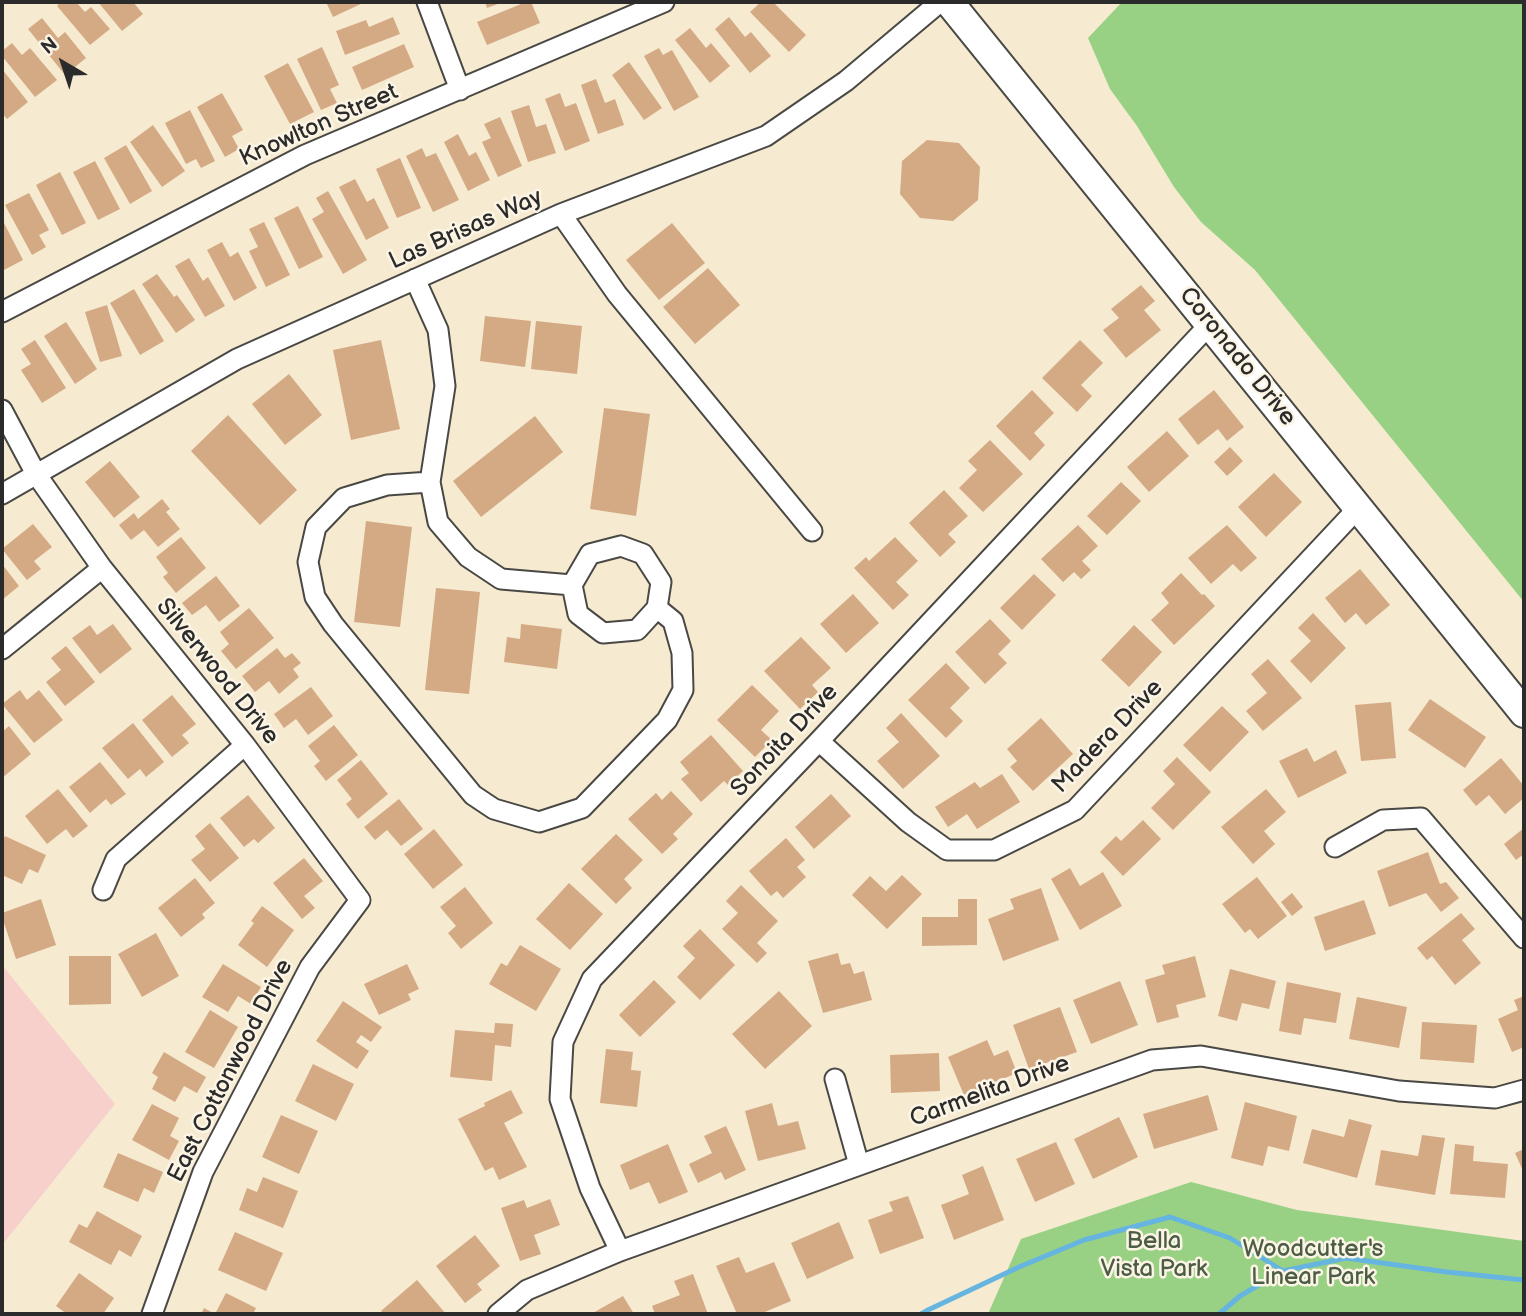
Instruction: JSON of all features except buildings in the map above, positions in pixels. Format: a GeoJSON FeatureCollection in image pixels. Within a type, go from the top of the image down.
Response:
{"type":"FeatureCollection","features":[{"type":"Feature","properties":{"kind":"street"},"geometry":{"type":"LineString","coordinates":[[427,2],[460,90]]}},
{"type":"Feature","properties":{"kind":"street","name":"Knowlton Street"},"geometry":{"type":"LineString","coordinates":[[2,312],[305,155],[664,2]]}},
{"type":"Feature","properties":{"kind":"street","name":"Las Brisas Way"},"geometry":{"type":"LineString","coordinates":[[2,494],[237,359],[561,214],[766,135],[846,80],[940,2]]}},
{"type":"Feature","properties":{"kind":"street","name":"Coronado Drive"},"geometry":{"type":"LineString","coordinates":[[949,2],[1524,713]]}},
{"type":"Feature","properties":{"kind":"street"},"geometry":{"type":"LineString","coordinates":[[561,214],[617,294],[813,531]]}},
{"type":"Feature","properties":{"kind":"street"},"geometry":{"type":"LineString","coordinates":[[415,279],[438,330],[445,386],[430,482],[438,522],[468,557],[501,579],[572,585]]}},
{"type":"Feature","properties":{"kind":"street","name":"Sonoita Drive"},"geometry":{"type":"LineString","coordinates":[[620,1251],[590,1188],[560,1098],[563,1042],[592,979],[1210,324]]}},
{"type":"Feature","properties":{"kind":"street","name":"Silverwood Drive"},"geometry":{"type":"LineString","coordinates":[[2,410],[36,474],[102,568],[245,745],[360,900]]}},
{"type":"Feature","properties":{"kind":"street"},"geometry":{"type":"LineString","coordinates":[[430,482],[387,485],[344,498],[316,527],[308,562],[315,597],[333,624],[473,795],[494,809],[539,822],[582,808],[667,720],[683,690],[682,653],[673,621],[657,608]]}},
{"type":"Feature","properties":{"kind":"street","name":"Madera Drive"},"geometry":{"type":"LineString","coordinates":[[819,741],[908,822],[947,850],[994,850],[1075,810],[1358,508]]}},
{"type":"Feature","properties":{"kind":"street"},"geometry":{"type":"LineString","coordinates":[[621,546],[643,554],[661,582],[657,608],[637,630],[603,633],[578,614],[572,585],[590,554],[621,546]]}},
{"type":"Feature","properties":{"kind":"street"},"geometry":{"type":"LineString","coordinates":[[2,649],[102,568]]}},
{"type":"Feature","properties":{"kind":"street"},"geometry":{"type":"LineString","coordinates":[[103,890],[116,859],[245,745]]}},
{"type":"Feature","properties":{"kind":"street"},"geometry":{"type":"LineString","coordinates":[[1335,847],[1382,820],[1421,818],[1524,938]]}},
{"type":"Feature","properties":{"kind":"street","name":"East Cottonwood Drive"},"geometry":{"type":"LineString","coordinates":[[152,1314],[203,1172],[310,967],[360,900]]}},
{"type":"Feature","properties":{"kind":"street","name":"Carmelita Drive"},"geometry":{"type":"LineString","coordinates":[[498,1314],[527,1290],[620,1251],[1152,1060],[1201,1056],[1399,1091],[1495,1098],[1524,1090]]}},
{"type":"Feature","properties":{"kind":"street"},"geometry":{"type":"LineString","coordinates":[[835,1079],[859,1165]]}},
{"type":"Feature","properties":{"kind":"shaded area"},"geometry":{"type":"Polygon","coordinates":[[[2,965],[115,1104],[2,1245],[2,965]]]}},
{"type":"Feature","properties":{"kind":"green space"},"geometry":{"type":"Polygon","coordinates":[[[1122,2],[1524,2],[1524,602],[1255,270],[1201,222],[1174,187],[1137,126],[1110,89],[1088,38],[1122,2]]]}},
{"type":"Feature","properties":{"kind":"green space"},"geometry":{"type":"Polygon","coordinates":[[[1191,1182],[1297,1210],[1524,1241],[1524,1314],[988,1314],[1021,1239],[1191,1182]]]}},
{"type":"Feature","properties":{"kind":"waterway"},"geometry":{"type":"LineString","coordinates":[[921,1314],[1019,1267],[1084,1240],[1170,1217],[1230,1238],[1283,1271]]}},
{"type":"Feature","properties":{"kind":"waterway"},"geometry":{"type":"LineString","coordinates":[[1219,1314],[1240,1296],[1283,1271],[1346,1258],[1524,1280]]}},
{"type":"Feature","properties":{"kind":"park label","name":"Bella Vista Park"},"geometry":{"type":"Point","coordinates":[1154,1256]}},
{"type":"Feature","properties":{"kind":"park label","name":"Woodcutter's Linear Park"},"geometry":{"type":"Point","coordinates":[1313,1264]}}]}
